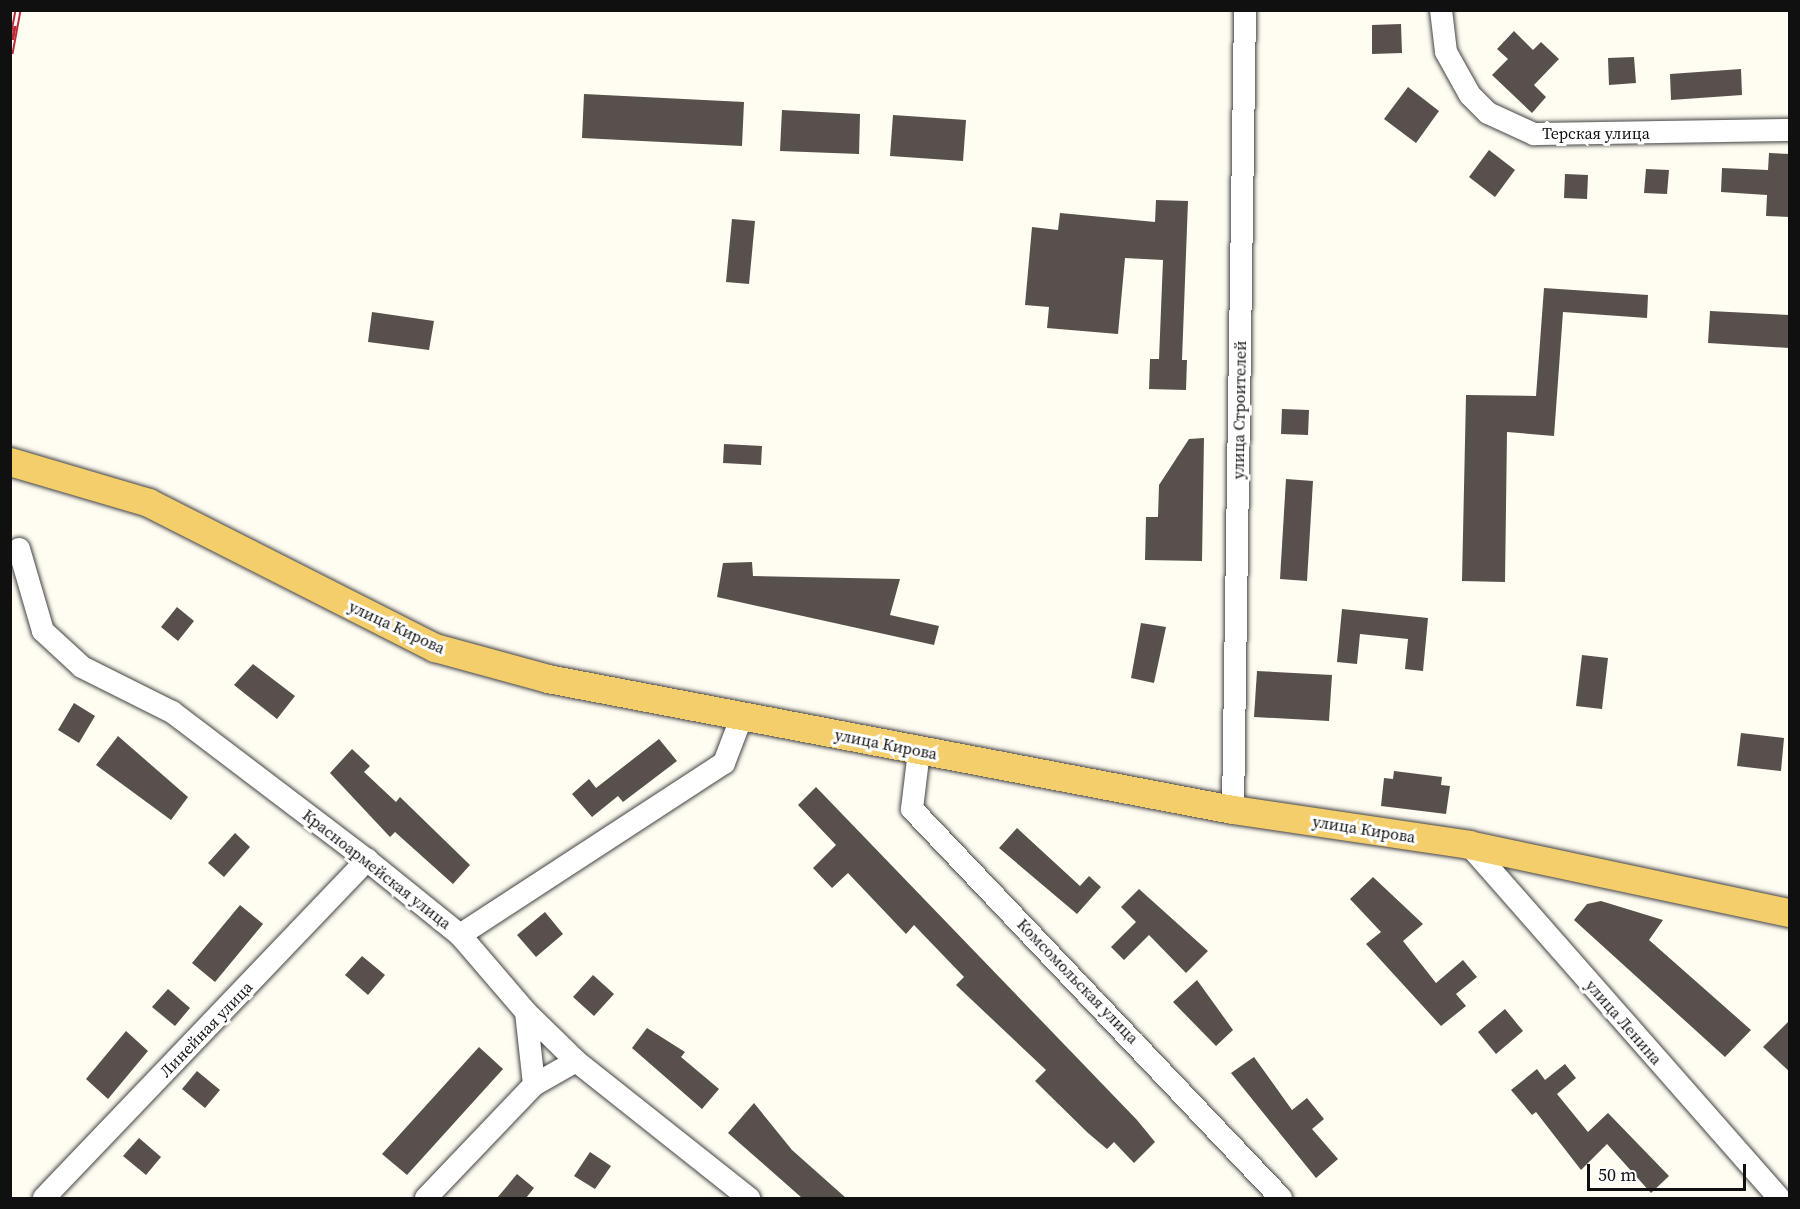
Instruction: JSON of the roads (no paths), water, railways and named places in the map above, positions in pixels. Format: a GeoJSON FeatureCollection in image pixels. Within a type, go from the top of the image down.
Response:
{"type":"FeatureCollection","features":[{"type":"Feature","properties":{"kind":"main road","name":"улица Кирова"},"geometry":{"type":"LineString","coordinates":[[14,463],[149,503],[435,648],[548,679],[1233,810],[1469,845],[1790,913]]}},
{"type":"Feature","properties":{"kind":"street","name":"улица Строителей"},"geometry":{"type":"LineString","coordinates":[[1233,810],[1245,10]]}},
{"type":"Feature","properties":{"kind":"street","name":"Терская улица"},"geometry":{"type":"LineString","coordinates":[[1441,10],[1446,52],[1470,95],[1488,113],[1534,134],[1790,130]]}},
{"type":"Feature","properties":{"kind":"street","name":"Красноармейская улица"},"geometry":{"type":"LineString","coordinates":[[19,549],[43,631],[82,667],[172,712],[367,860],[460,935],[526,1012],[576,1061],[749,1198]]}},
{"type":"Feature","properties":{"kind":"street"},"geometry":{"type":"LineString","coordinates":[[460,935],[724,763],[742,716]]}},
{"type":"Feature","properties":{"kind":"street","name":"Комсомольская улица"},"geometry":{"type":"LineString","coordinates":[[919,751],[912,809],[1281,1198]]}},
{"type":"Feature","properties":{"kind":"street","name":"улица Ленина"},"geometry":{"type":"LineString","coordinates":[[1469,845],[1779,1198]]}},
{"type":"Feature","properties":{"kind":"street","name":"Линейная улица"},"geometry":{"type":"LineString","coordinates":[[44,1198],[367,860]]}},
{"type":"Feature","properties":{"kind":"street"},"geometry":{"type":"LineString","coordinates":[[526,1012],[534,1085]]}},
{"type":"Feature","properties":{"kind":"street"},"geometry":{"type":"LineString","coordinates":[[426,1198],[534,1085],[576,1061]]}},
{"type":"Feature","properties":{"kind":"railway"},"geometry":{"type":"LineString","coordinates":[[10,53],[18,10]]}}]}
